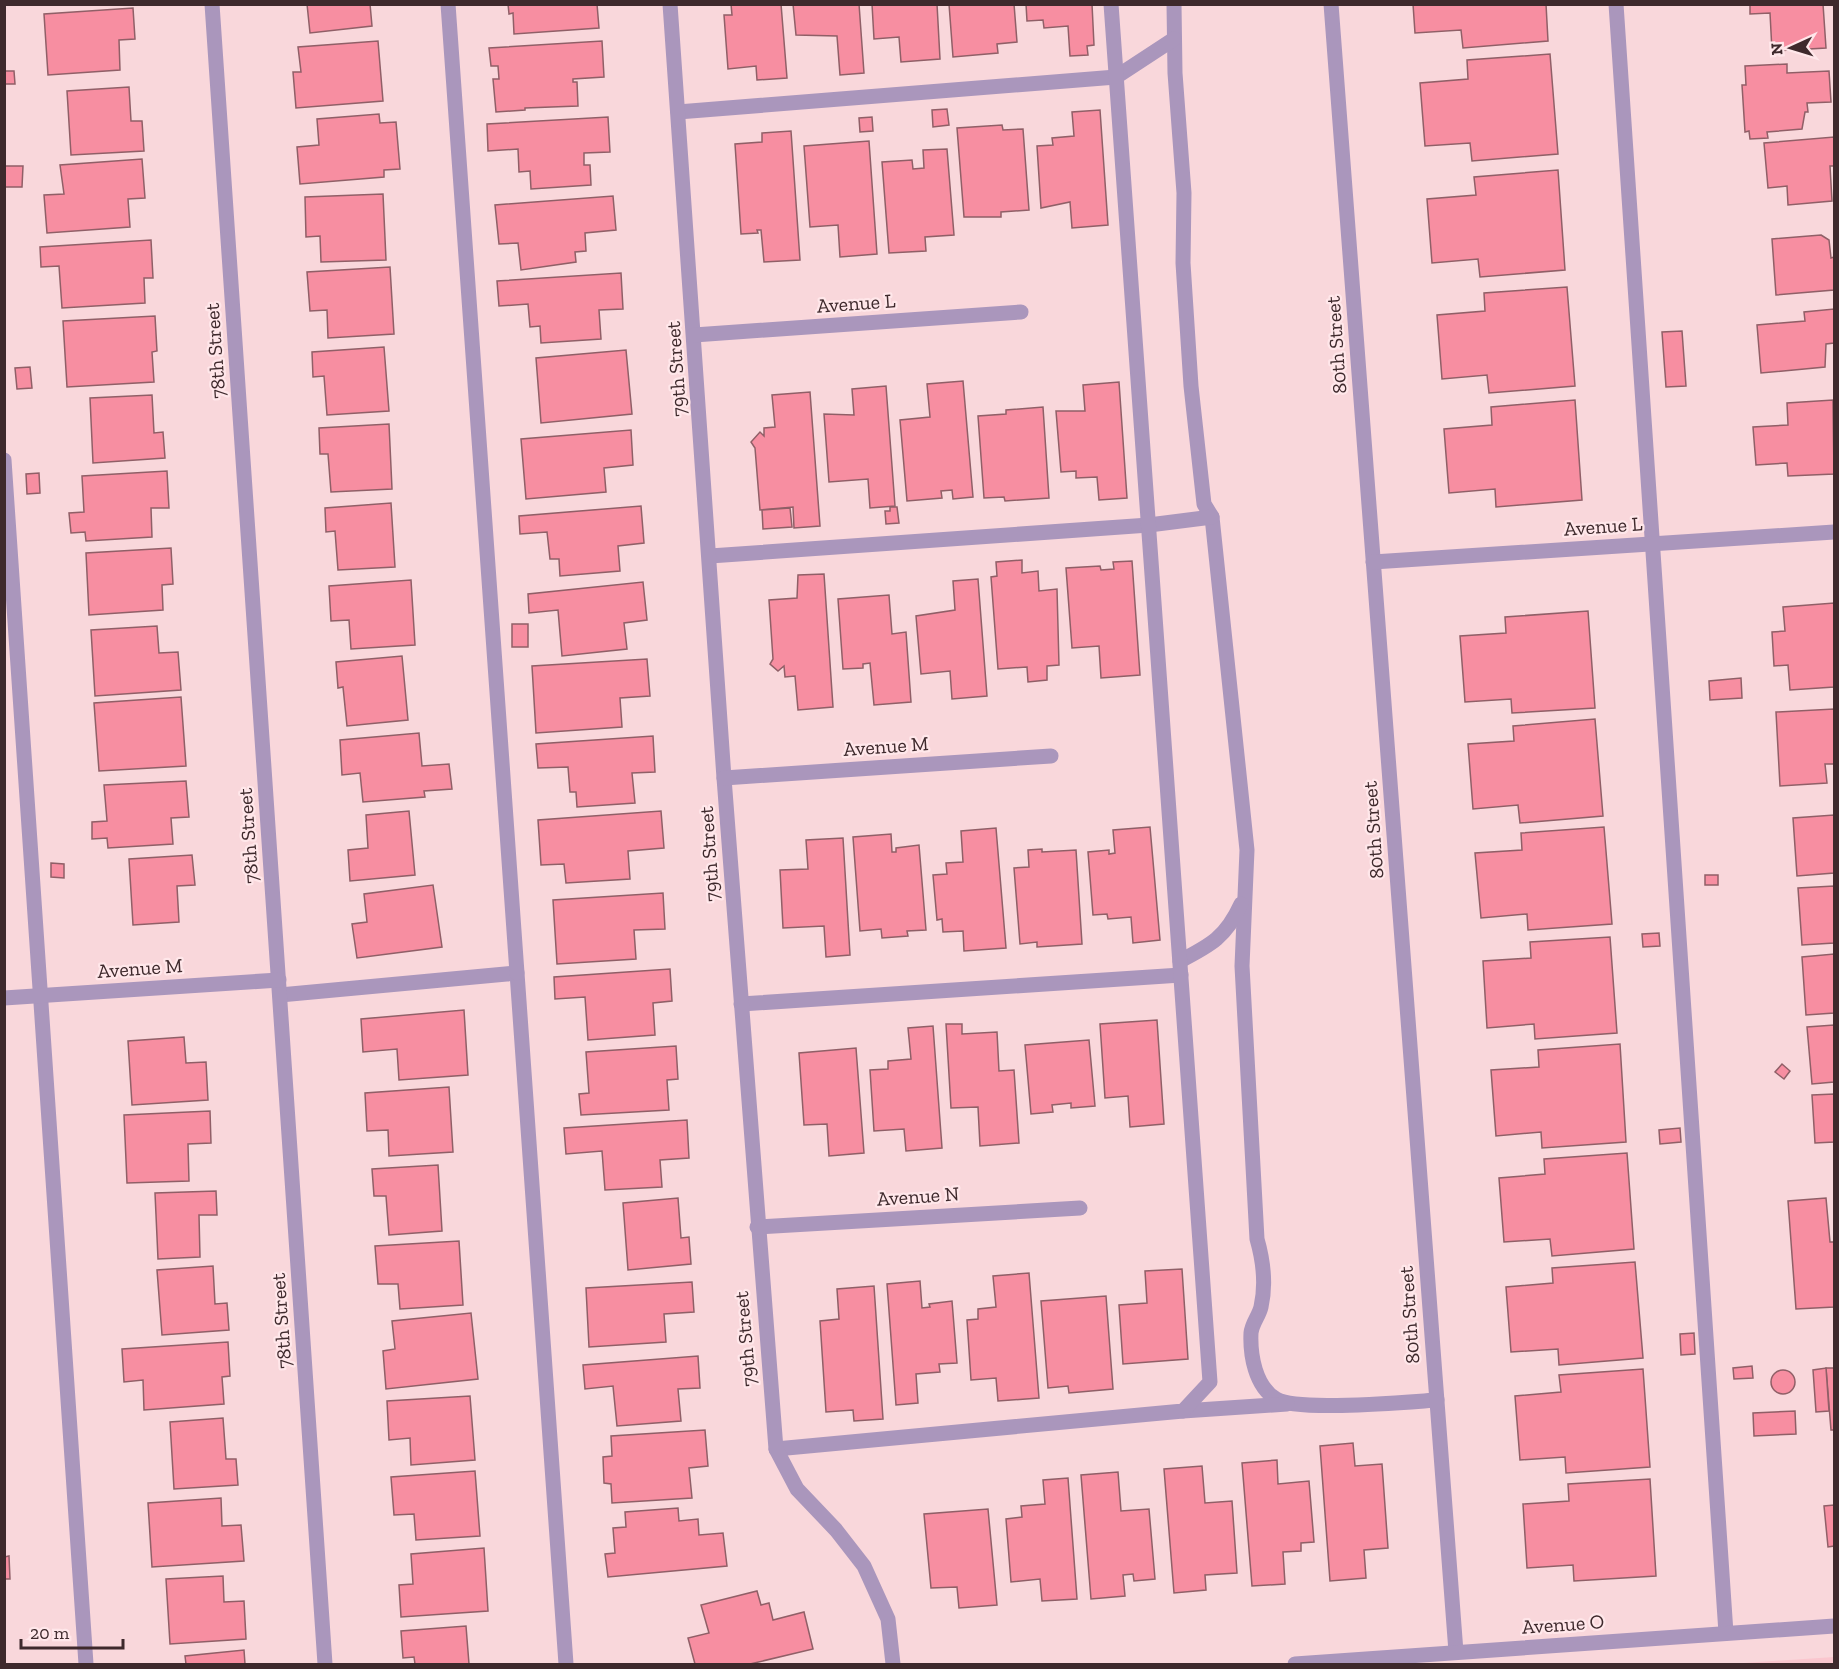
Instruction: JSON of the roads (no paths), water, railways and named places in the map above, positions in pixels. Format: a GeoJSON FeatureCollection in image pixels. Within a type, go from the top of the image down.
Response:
{"type":"FeatureCollection","features":[{"type":"Feature","properties":{"kind":"street","name":"78th Street"},"geometry":{"type":"LineString","coordinates":[[212,4],[325,1665]]}},
{"type":"Feature","properties":{"kind":"street"},"geometry":{"type":"LineString","coordinates":[[448,4],[566,1665]]}},
{"type":"Feature","properties":{"kind":"street","name":"79th Street"},"geometry":{"type":"LineString","coordinates":[[670,4],[724,778],[776,1449],[797,1489],[836,1530],[864,1566],[888,1619],[893,1665]]}},
{"type":"Feature","properties":{"kind":"street"},"geometry":{"type":"LineString","coordinates":[[1111,4],[1210,1382],[1183,1411]]}},
{"type":"Feature","properties":{"kind":"street"},"geometry":{"type":"LineString","coordinates":[[1174,4],[1174,39],[1184,193],[1183,263],[1191,386],[1204,504],[1212,517],[1247,850],[1242,966],[1257,1239],[1263,1257],[1261,1308],[1251,1330],[1252,1355],[1259,1380],[1276,1399],[1303,1403]]}},
{"type":"Feature","properties":{"kind":"street","name":"80th Street"},"geometry":{"type":"LineString","coordinates":[[1331,4],[1456,1652]]}},
{"type":"Feature","properties":{"kind":"street"},"geometry":{"type":"LineString","coordinates":[[1616,4],[1726,1633]]}},
{"type":"Feature","properties":{"kind":"street"},"geometry":{"type":"LineString","coordinates":[[678,112],[1116,77],[1174,39]]}},
{"type":"Feature","properties":{"kind":"street","name":"Avenue L"},"geometry":{"type":"LineString","coordinates":[[694,335],[1021,312]]}},
{"type":"Feature","properties":{"kind":"street"},"geometry":{"type":"LineString","coordinates":[[4,460],[86,1665]]}},
{"type":"Feature","properties":{"kind":"street"},"geometry":{"type":"LineString","coordinates":[[710,556],[1149,525],[1212,517]]}},
{"type":"Feature","properties":{"kind":"street","name":"Avenue L"},"geometry":{"type":"LineString","coordinates":[[1373,562],[1834,532]]}},
{"type":"Feature","properties":{"kind":"street","name":"Avenue M"},"geometry":{"type":"LineString","coordinates":[[724,778],[1051,756]]}},
{"type":"Feature","properties":{"kind":"street"},"geometry":{"type":"LineString","coordinates":[[741,1004],[1180,968],[1215,942],[1233,922],[1244,897]]}},
{"type":"Feature","properties":{"kind":"street","name":"Avenue M"},"geometry":{"type":"LineString","coordinates":[[4,998],[280,988],[517,973]]}},
{"type":"Feature","properties":{"kind":"street","name":"Avenue N"},"geometry":{"type":"LineString","coordinates":[[757,1227],[1080,1208]]}},
{"type":"Feature","properties":{"kind":"street"},"geometry":{"type":"LineString","coordinates":[[776,1449],[1183,1411],[1303,1403],[1353,1405],[1437,1400]]}},
{"type":"Feature","properties":{"kind":"street","name":"Avenue O"},"geometry":{"type":"LineString","coordinates":[[1295,1665],[1834,1626]]}}]}
